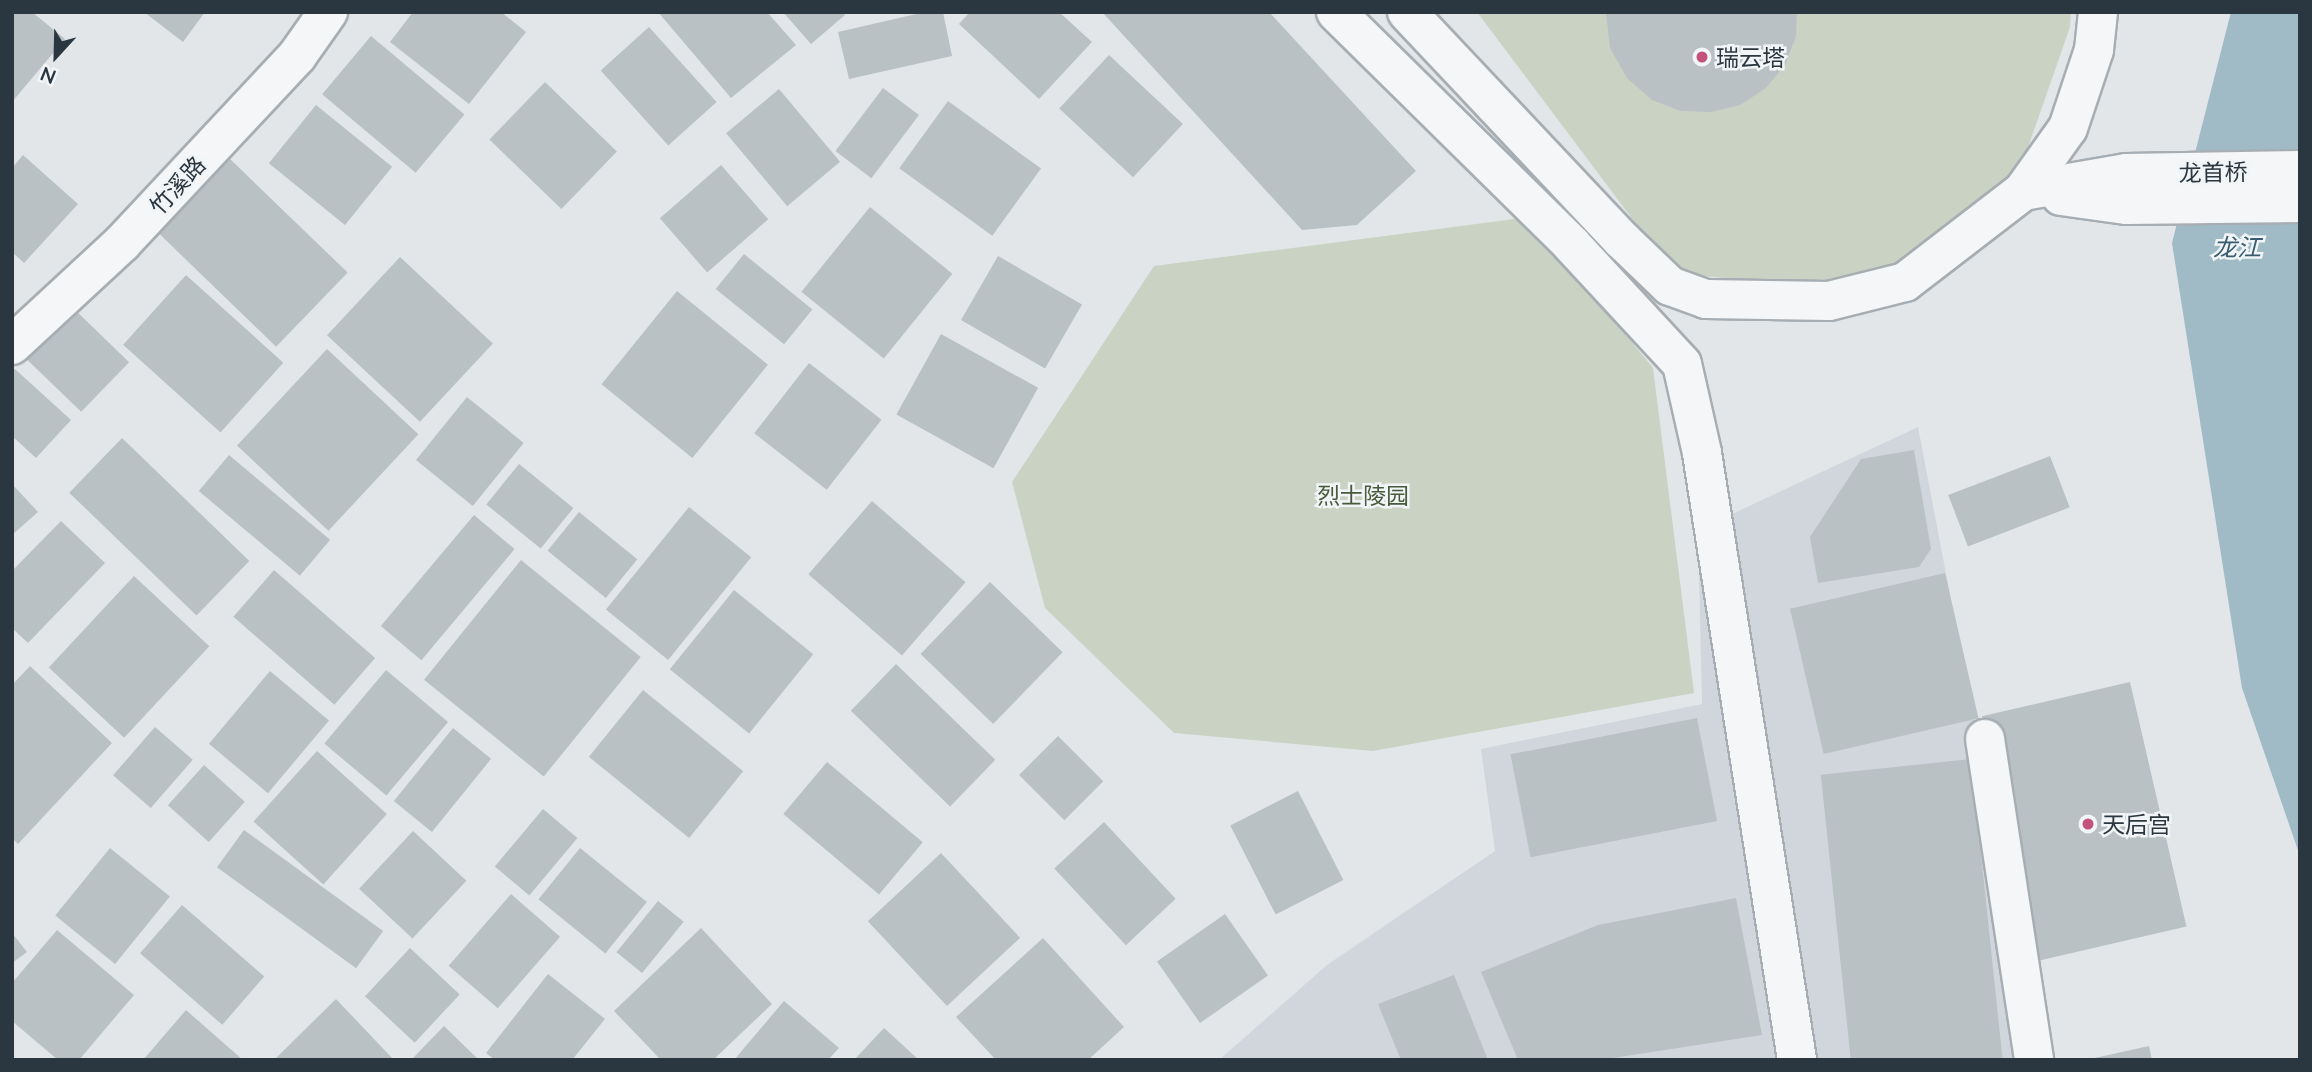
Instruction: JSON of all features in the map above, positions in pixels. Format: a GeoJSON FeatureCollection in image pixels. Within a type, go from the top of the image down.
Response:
{"type":"FeatureCollection","features":[{"type":"Feature","properties":{"kind":"street","name":"竹溪路"},"geometry":{"type":"LineString","coordinates":[[12,345],[122,243],[297,56],[328,12]]}},
{"type":"Feature","properties":{"kind":"street"},"geometry":{"type":"LineString","coordinates":[[1336,12],[1571,244],[1682,364],[1702,453],[1797,1060]]}},
{"type":"Feature","properties":{"kind":"street"},"geometry":{"type":"LineString","coordinates":[[1407,12],[1670,286],[1706,299],[1829,301],[1905,282],[2023,191],[2068,128],[2094,50],[2098,12]]}},
{"type":"Feature","properties":{"kind":"street","name":"龙首桥"},"geometry":{"type":"LineString","coordinates":[[2126,189],[2300,170]]}},
{"type":"Feature","properties":{"kind":"street"},"geometry":{"type":"LineString","coordinates":[[2023,191],[2126,189]]}},
{"type":"Feature","properties":{"kind":"street","name":"龙首桥"},"geometry":{"type":"LineString","coordinates":[[2126,189],[2300,203]]}},
{"type":"Feature","properties":{"kind":"street"},"geometry":{"type":"LineString","coordinates":[[1985,739],[2034,1060]]}},
{"type":"Feature","properties":{"kind":"shaded area"},"geometry":{"type":"Polygon","coordinates":[[[1918,427],[2039,1060],[1219,1060],[1327,965],[1495,851],[1481,749],[1702,704],[1698,530],[1918,427]]]}},
{"type":"Feature","properties":{"kind":"green space"},"geometry":{"type":"Polygon","coordinates":[[[1477,12],[2071,12],[2070,27],[2024,159],[1994,195],[1893,273],[1816,287],[1673,273],[1477,12]]]}},
{"type":"Feature","properties":{"kind":"green space","name":"烈士陵园"},"geometry":{"type":"Polygon","coordinates":[[[1530,217],[1653,368],[1694,693],[1373,751],[1174,733],[1045,608],[1012,482],[1154,266],[1530,217]]]}},
{"type":"Feature","properties":{"kind":"water","name":"龙江"},"geometry":{"type":"Polygon","coordinates":[[[2231,12],[2300,12],[2300,856],[2242,688],[2172,243],[2231,12]]]}},
{"type":"Feature","properties":{"kind":"building"},"geometry":{"type":"Polygon","coordinates":[[[12,12],[32,12],[65,39],[12,102],[12,12]]]}},
{"type":"Feature","properties":{"kind":"building"},"geometry":{"type":"Polygon","coordinates":[[[144,12],[205,12],[183,42],[144,12]]]}},
{"type":"Feature","properties":{"kind":"building"},"geometry":{"type":"Polygon","coordinates":[[[413,12],[501,12],[526,32],[469,104],[390,42],[413,12]]]}},
{"type":"Feature","properties":{"kind":"building"},"geometry":{"type":"Polygon","coordinates":[[[658,12],[767,12],[796,45],[731,98],[658,12]]]}},
{"type":"Feature","properties":{"kind":"building"},"geometry":{"type":"Polygon","coordinates":[[[783,12],[842,12],[845,15],[811,44],[783,12]]]}},
{"type":"Feature","properties":{"kind":"building"},"geometry":{"type":"Polygon","coordinates":[[[925,12],[943,12],[952,56],[849,79],[838,32],[925,12]]]}},
{"type":"Feature","properties":{"kind":"building"},"geometry":{"type":"Polygon","coordinates":[[[970,12],[1059,12],[1092,42],[1039,99],[959,24],[970,12]]]}},
{"type":"Feature","properties":{"kind":"building"},"geometry":{"type":"Polygon","coordinates":[[[1102,12],[1269,12],[1416,171],[1357,225],[1302,230],[1102,12]]]}},
{"type":"Feature","properties":{"kind":"building","name":"瑞云塔"},"geometry":{"type":"Polygon","coordinates":[[[1606,12],[1797,12],[1796,36],[1785,65],[1766,88],[1740,105],[1711,112],[1681,111],[1652,100],[1627,78],[1610,48],[1606,12]]]}},
{"type":"Feature","properties":{"kind":"building"},"geometry":{"type":"Polygon","coordinates":[[[649,27],[717,102],[668,146],[601,70],[649,27]]]}},
{"type":"Feature","properties":{"kind":"building"},"geometry":{"type":"Polygon","coordinates":[[[371,36],[464,114],[416,173],[322,94],[371,36]]]}},
{"type":"Feature","properties":{"kind":"building"},"geometry":{"type":"Polygon","coordinates":[[[1109,55],[1183,124],[1133,177],[1059,108],[1109,55]]]}},
{"type":"Feature","properties":{"kind":"building"},"geometry":{"type":"Polygon","coordinates":[[[545,82],[617,151],[561,209],[489,140],[545,82]]]}},
{"type":"Feature","properties":{"kind":"building"},"geometry":{"type":"Polygon","coordinates":[[[883,88],[919,115],[871,178],[835,151],[883,88]]]}},
{"type":"Feature","properties":{"kind":"building"},"geometry":{"type":"Polygon","coordinates":[[[779,89],[840,162],[787,206],[726,133],[779,89]]]}},
{"type":"Feature","properties":{"kind":"building"},"geometry":{"type":"Polygon","coordinates":[[[948,101],[1041,169],[992,236],[899,168],[948,101]]]}},
{"type":"Feature","properties":{"kind":"building"},"geometry":{"type":"Polygon","coordinates":[[[316,105],[392,167],[345,225],[269,163],[316,105]]]}},
{"type":"Feature","properties":{"kind":"building"},"geometry":{"type":"Polygon","coordinates":[[[23,155],[78,204],[24,263],[12,252],[12,168],[23,155]]]}},
{"type":"Feature","properties":{"kind":"building"},"geometry":{"type":"Polygon","coordinates":[[[229,158],[348,273],[276,347],[157,232],[229,158]]]}},
{"type":"Feature","properties":{"kind":"building"},"geometry":{"type":"Polygon","coordinates":[[[721,165],[768,219],[707,272],[660,218],[721,165]]]}},
{"type":"Feature","properties":{"kind":"building"},"geometry":{"type":"Polygon","coordinates":[[[870,207],[952,274],[884,358],[801,292],[870,207]]]}},
{"type":"Feature","properties":{"kind":"building"},"geometry":{"type":"Polygon","coordinates":[[[744,254],[812,309],[784,344],[716,289],[744,254]]]}},
{"type":"Feature","properties":{"kind":"building"},"geometry":{"type":"Polygon","coordinates":[[[998,256],[1082,304],[1045,369],[961,320],[998,256]]]}},
{"type":"Feature","properties":{"kind":"building"},"geometry":{"type":"Polygon","coordinates":[[[400,257],[493,344],[420,422],[327,335],[400,257]]]}},
{"type":"Feature","properties":{"kind":"building"},"geometry":{"type":"Polygon","coordinates":[[[186,275],[283,363],[220,433],[123,345],[186,275]]]}},
{"type":"Feature","properties":{"kind":"building"},"geometry":{"type":"Polygon","coordinates":[[[677,291],[768,365],[692,458],[601,384],[677,291]]]}},
{"type":"Feature","properties":{"kind":"building"},"geometry":{"type":"Polygon","coordinates":[[[73,308],[129,362],[81,412],[25,358],[73,308]]]}},
{"type":"Feature","properties":{"kind":"building"},"geometry":{"type":"Polygon","coordinates":[[[941,334],[1038,388],[993,468],[896,414],[941,334]]]}},
{"type":"Feature","properties":{"kind":"building"},"geometry":{"type":"Polygon","coordinates":[[[327,349],[418,434],[328,531],[237,446],[327,349]]]}},
{"type":"Feature","properties":{"kind":"building"},"geometry":{"type":"Polygon","coordinates":[[[809,363],[881,420],[827,490],[754,433],[809,363]]]}},
{"type":"Feature","properties":{"kind":"building"},"geometry":{"type":"Polygon","coordinates":[[[15,369],[71,420],[36,458],[12,436],[12,372],[15,369]]]}},
{"type":"Feature","properties":{"kind":"building"},"geometry":{"type":"Polygon","coordinates":[[[467,397],[524,443],[473,506],[416,460],[467,397]]]}},
{"type":"Feature","properties":{"kind":"building"},"geometry":{"type":"Polygon","coordinates":[[[122,438],[249,561],[197,616],[69,493],[122,438]]]}},
{"type":"Feature","properties":{"kind":"building"},"geometry":{"type":"Polygon","coordinates":[[[1914,450],[1931,549],[1919,567],[1818,583],[1810,537],[1861,459],[1914,450]]]}},
{"type":"Feature","properties":{"kind":"building"},"geometry":{"type":"Polygon","coordinates":[[[229,455],[330,540],[300,576],[199,491],[229,455]]]}},
{"type":"Feature","properties":{"kind":"building"},"geometry":{"type":"Polygon","coordinates":[[[2050,456],[2070,507],[1968,546],[1948,495],[2050,456]]]}},
{"type":"Feature","properties":{"kind":"building"},"geometry":{"type":"Polygon","coordinates":[[[519,464],[573,508],[541,548],[486,504],[519,464]]]}},
{"type":"Feature","properties":{"kind":"building"},"geometry":{"type":"Polygon","coordinates":[[[12,484],[38,512],[12,535],[12,484]]]}},
{"type":"Feature","properties":{"kind":"building"},"geometry":{"type":"Polygon","coordinates":[[[872,501],[966,582],[902,656],[808,574],[872,501]]]}},
{"type":"Feature","properties":{"kind":"building"},"geometry":{"type":"Polygon","coordinates":[[[689,507],[751,557],[668,660],[606,610],[689,507]]]}},
{"type":"Feature","properties":{"kind":"building"},"geometry":{"type":"Polygon","coordinates":[[[579,512],[637,559],[606,598],[548,551],[579,512]]]}},
{"type":"Feature","properties":{"kind":"building"},"geometry":{"type":"Polygon","coordinates":[[[474,515],[515,549],[421,660],[381,626],[474,515]]]}},
{"type":"Feature","properties":{"kind":"building"},"geometry":{"type":"Polygon","coordinates":[[[61,521],[105,563],[28,643],[12,628],[12,571],[61,521]]]}},
{"type":"Feature","properties":{"kind":"building"},"geometry":{"type":"Polygon","coordinates":[[[521,560],[641,657],[544,777],[424,680],[521,560]]]}},
{"type":"Feature","properties":{"kind":"building"},"geometry":{"type":"Polygon","coordinates":[[[274,570],[375,658],[334,705],[233,617],[274,570]]]}},
{"type":"Feature","properties":{"kind":"building"},"geometry":{"type":"Polygon","coordinates":[[[1945,573],[1979,718],[1824,754],[1790,609],[1945,573]]]}},
{"type":"Feature","properties":{"kind":"building"},"geometry":{"type":"Polygon","coordinates":[[[134,576],[209,646],[124,738],[49,667],[134,576]]]}},
{"type":"Feature","properties":{"kind":"building"},"geometry":{"type":"Polygon","coordinates":[[[990,582],[1063,652],[993,724],[921,654],[990,582]]]}},
{"type":"Feature","properties":{"kind":"building"},"geometry":{"type":"Polygon","coordinates":[[[734,590],[813,654],[749,733],[670,669],[734,590]]]}},
{"type":"Feature","properties":{"kind":"building"},"geometry":{"type":"Polygon","coordinates":[[[896,664],[995,760],[950,807],[851,711],[896,664]]]}},
{"type":"Feature","properties":{"kind":"building"},"geometry":{"type":"Polygon","coordinates":[[[30,666],[112,743],[18,844],[12,838],[12,685],[30,666]]]}},
{"type":"Feature","properties":{"kind":"building"},"geometry":{"type":"Polygon","coordinates":[[[386,670],[448,722],[386,796],[324,744],[386,670]]]}},
{"type":"Feature","properties":{"kind":"building"},"geometry":{"type":"Polygon","coordinates":[[[270,671],[329,720],[268,793],[209,744],[270,671]]]}},
{"type":"Feature","properties":{"kind":"building","name":"天后宫"},"geometry":{"type":"Polygon","coordinates":[[[2130,682],[2186,927],[2038,961],[1982,716],[2130,682]]]}},
{"type":"Feature","properties":{"kind":"building"},"geometry":{"type":"Polygon","coordinates":[[[643,690],[743,771],[689,838],[589,757],[643,690]]]}},
{"type":"Feature","properties":{"kind":"building"},"geometry":{"type":"Polygon","coordinates":[[[1697,718],[1717,821],[1531,857],[1510,754],[1697,718]]]}},
{"type":"Feature","properties":{"kind":"building"},"geometry":{"type":"Polygon","coordinates":[[[155,727],[193,760],[151,808],[113,775],[155,727]]]}},
{"type":"Feature","properties":{"kind":"building"},"geometry":{"type":"Polygon","coordinates":[[[453,728],[491,759],[432,832],[394,801],[453,728]]]}},
{"type":"Feature","properties":{"kind":"building"},"geometry":{"type":"Polygon","coordinates":[[[1058,736],[1103,781],[1064,820],[1019,775],[1058,736]]]}},
{"type":"Feature","properties":{"kind":"building"},"geometry":{"type":"Polygon","coordinates":[[[317,751],[387,814],[323,884],[253,822],[317,751]]]}},
{"type":"Feature","properties":{"kind":"building"},"geometry":{"type":"Polygon","coordinates":[[[1971,759],[2003,1060],[1851,1060],[1821,775],[1971,759]]]}},
{"type":"Feature","properties":{"kind":"building"},"geometry":{"type":"Polygon","coordinates":[[[827,762],[923,842],[879,894],[783,814],[827,762]]]}},
{"type":"Feature","properties":{"kind":"building"},"geometry":{"type":"Polygon","coordinates":[[[204,765],[245,802],[209,842],[168,805],[204,765]]]}},
{"type":"Feature","properties":{"kind":"building"},"geometry":{"type":"Polygon","coordinates":[[[1298,791],[1343,880],[1276,915],[1230,826],[1298,791]]]}},
{"type":"Feature","properties":{"kind":"building"},"geometry":{"type":"Polygon","coordinates":[[[543,809],[577,838],[529,895],[495,866],[543,809]]]}},
{"type":"Feature","properties":{"kind":"building"},"geometry":{"type":"Polygon","coordinates":[[[1104,822],[1176,899],[1126,945],[1054,868],[1104,822]]]}},
{"type":"Feature","properties":{"kind":"building"},"geometry":{"type":"Polygon","coordinates":[[[244,830],[383,931],[356,968],[217,867],[244,830]]]}},
{"type":"Feature","properties":{"kind":"building"},"geometry":{"type":"Polygon","coordinates":[[[413,831],[466,881],[413,939],[359,889],[413,831]]]}},
{"type":"Feature","properties":{"kind":"building"},"geometry":{"type":"Polygon","coordinates":[[[110,848],[170,896],[115,964],[55,916],[110,848]]]}},
{"type":"Feature","properties":{"kind":"building"},"geometry":{"type":"Polygon","coordinates":[[[580,848],[647,902],[605,953],[538,899],[580,848]]]}},
{"type":"Feature","properties":{"kind":"building"},"geometry":{"type":"Polygon","coordinates":[[[941,853],[1020,938],[947,1006],[868,921],[941,853]]]}},
{"type":"Feature","properties":{"kind":"building"},"geometry":{"type":"Polygon","coordinates":[[[511,894],[560,937],[498,1008],[449,966],[511,894]]]}},
{"type":"Feature","properties":{"kind":"building"},"geometry":{"type":"Polygon","coordinates":[[[1736,898],[1762,1035],[1600,1060],[1518,1060],[1481,972],[1598,925],[1736,898]]]}},
{"type":"Feature","properties":{"kind":"building"},"geometry":{"type":"Polygon","coordinates":[[[658,901],[684,922],[642,973],[616,952],[658,901]]]}},
{"type":"Feature","properties":{"kind":"building"},"geometry":{"type":"Polygon","coordinates":[[[182,905],[264,977],[222,1025],[140,953],[182,905]]]}},
{"type":"Feature","properties":{"kind":"building"},"geometry":{"type":"Polygon","coordinates":[[[1225,914],[1268,975],[1200,1023],[1157,962],[1225,914]]]}},
{"type":"Feature","properties":{"kind":"building"},"geometry":{"type":"Polygon","coordinates":[[[701,928],[772,1004],[713,1060],[661,1060],[614,1011],[701,928]]]}},
{"type":"Feature","properties":{"kind":"building"},"geometry":{"type":"Polygon","coordinates":[[[57,930],[134,995],[79,1060],[58,1060],[12,1021],[12,983],[57,930]]]}},
{"type":"Feature","properties":{"kind":"building"},"geometry":{"type":"Polygon","coordinates":[[[12,933],[27,952],[12,963],[12,933]]]}},
{"type":"Feature","properties":{"kind":"building"},"geometry":{"type":"Polygon","coordinates":[[[1043,938],[1124,1027],[1088,1060],[996,1060],[956,1017],[1043,938]]]}},
{"type":"Feature","properties":{"kind":"building"},"geometry":{"type":"Polygon","coordinates":[[[410,948],[460,994],[415,1043],[365,996],[410,948]]]}},
{"type":"Feature","properties":{"kind":"building"},"geometry":{"type":"Polygon","coordinates":[[[548,974],[605,1019],[572,1060],[495,1060],[486,1053],[548,974]]]}},
{"type":"Feature","properties":{"kind":"building"},"geometry":{"type":"Polygon","coordinates":[[[1454,975],[1488,1060],[1401,1060],[1378,1004],[1454,975]]]}},
{"type":"Feature","properties":{"kind":"building"},"geometry":{"type":"Polygon","coordinates":[[[336,999],[394,1060],[274,1060],[336,999]]]}},
{"type":"Feature","properties":{"kind":"building"},"geometry":{"type":"Polygon","coordinates":[[[784,1001],[839,1048],[828,1060],[734,1060],[784,1001]]]}},
{"type":"Feature","properties":{"kind":"building"},"geometry":{"type":"Polygon","coordinates":[[[186,1010],[243,1060],[143,1060],[186,1010]]]}},
{"type":"Feature","properties":{"kind":"building"},"geometry":{"type":"Polygon","coordinates":[[[444,1026],[479,1060],[412,1059],[444,1026]]]}},
{"type":"Feature","properties":{"kind":"building"},"geometry":{"type":"Polygon","coordinates":[[[884,1028],[919,1060],[854,1060],[884,1028]]]}},
{"type":"Feature","properties":{"kind":"building"},"geometry":{"type":"Polygon","coordinates":[[[2149,1046],[2152,1060],[2090,1059],[2149,1046]]]}},
{"type":"Feature","properties":{"kind":"place","name":"瑞云塔"},"geometry":{"type":"Point","coordinates":[1702,57]}},
{"type":"Feature","properties":{"kind":"place","name":"天后宫"},"geometry":{"type":"Point","coordinates":[2088,824]}}]}
